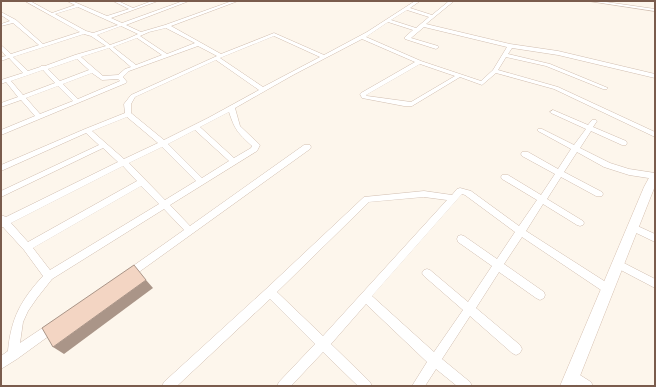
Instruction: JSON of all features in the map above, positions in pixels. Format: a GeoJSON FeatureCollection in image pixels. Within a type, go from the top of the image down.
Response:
{"type":"FeatureCollection","features":[{"type":"Feature","properties":{"kind":"street"},"geometry":{"type":"LineString","coordinates":[[27,1],[84,32],[93,35],[135,67]]}},
{"type":"Feature","properties":{"kind":"street"},"geometry":{"type":"LineString","coordinates":[[69,1],[142,34]]}},
{"type":"Feature","properties":{"kind":"street"},"geometry":{"type":"LineString","coordinates":[[118,1],[132,9]]}},
{"type":"Feature","properties":{"kind":"street"},"geometry":{"type":"LineString","coordinates":[[107,18],[156,1]]}},
{"type":"Feature","properties":{"kind":"street"},"geometry":{"type":"LineString","coordinates":[[93,35],[187,1]]}},
{"type":"Feature","properties":{"kind":"street"},"geometry":{"type":"LineString","coordinates":[[39,117],[3,79],[24,71],[43,67],[109,46],[236,1]]}},
{"type":"Feature","properties":{"kind":"street"},"geometry":{"type":"LineString","coordinates":[[49,276],[27,247],[2,221],[123,162],[164,144],[232,108],[296,70],[366,35],[418,1]]}},
{"type":"Feature","properties":{"kind":"street"},"geometry":{"type":"LineString","coordinates":[[436,46],[407,38],[452,1]]}},
{"type":"Feature","properties":{"kind":"street"},"geometry":{"type":"LineString","coordinates":[[590,1],[655,10]]}},
{"type":"Feature","properties":{"kind":"street"},"geometry":{"type":"LineString","coordinates":[[52,14],[79,5]]}},
{"type":"Feature","properties":{"kind":"street"},"geometry":{"type":"LineString","coordinates":[[407,9],[433,16]]}},
{"type":"Feature","properties":{"kind":"street"},"geometry":{"type":"LineString","coordinates":[[1,12],[44,46]]}},
{"type":"Feature","properties":{"kind":"street"},"geometry":{"type":"LineString","coordinates":[[1,24],[14,21]]}},
{"type":"Feature","properties":{"kind":"street"},"geometry":{"type":"LineString","coordinates":[[389,21],[416,30]]}},
{"type":"Feature","properties":{"kind":"street"},"geometry":{"type":"LineString","coordinates":[[423,25],[510,46],[558,53],[655,76]]}},
{"type":"Feature","properties":{"kind":"street"},"geometry":{"type":"LineString","coordinates":[[167,26],[218,57],[263,90]]}},
{"type":"Feature","properties":{"kind":"street"},"geometry":{"type":"LineString","coordinates":[[1,59],[84,32]]}},
{"type":"Feature","properties":{"kind":"street"},"geometry":{"type":"LineString","coordinates":[[201,182],[164,144],[128,114],[126,106],[128,101],[133,96],[218,57],[274,34],[324,57]]}},
{"type":"Feature","properties":{"kind":"street"},"geometry":{"type":"LineString","coordinates":[[366,35],[419,62],[482,83],[495,71],[510,46]]}},
{"type":"Feature","properties":{"kind":"street"},"geometry":{"type":"LineString","coordinates":[[137,36],[167,56]]}},
{"type":"Feature","properties":{"kind":"street"},"geometry":{"type":"LineString","coordinates":[[77,56],[102,78],[120,77],[123,76],[126,70],[198,44]]}},
{"type":"Feature","properties":{"kind":"street"},"geometry":{"type":"LineString","coordinates":[[1,47],[24,71]]}},
{"type":"Feature","properties":{"kind":"street"},"geometry":{"type":"LineString","coordinates":[[505,55],[548,65],[605,88]]}},
{"type":"Feature","properties":{"kind":"street"},"geometry":{"type":"LineString","coordinates":[[419,62],[363,94],[364,97],[412,104],[458,76]]}},
{"type":"Feature","properties":{"kind":"street"},"geometry":{"type":"LineString","coordinates":[[43,67],[76,101]]}},
{"type":"Feature","properties":{"kind":"street"},"geometry":{"type":"LineString","coordinates":[[1,105],[93,71]]}},
{"type":"Feature","properties":{"kind":"street"},"geometry":{"type":"LineString","coordinates":[[495,71],[556,88],[655,135]]}},
{"type":"Feature","properties":{"kind":"street"},"geometry":{"type":"LineString","coordinates":[[1,133],[124,82],[120,77]]}},
{"type":"Feature","properties":{"kind":"street"},"geometry":{"type":"LineString","coordinates":[[12,355],[16,329],[20,318],[27,304],[49,276],[254,149],[256,145],[241,134],[237,128],[233,120],[232,108]]}},
{"type":"Feature","properties":{"kind":"street"},"geometry":{"type":"LineString","coordinates":[[553,112],[591,124],[624,143]]}},
{"type":"Feature","properties":{"kind":"street"},"geometry":{"type":"LineString","coordinates":[[1,168],[87,130],[128,114]]}},
{"type":"Feature","properties":{"kind":"street"},"geometry":{"type":"LineString","coordinates":[[418,386],[576,149],[591,124]]}},
{"type":"Feature","properties":{"kind":"street"},"geometry":{"type":"LineString","coordinates":[[196,127],[234,161]]}},
{"type":"Feature","properties":{"kind":"street"},"geometry":{"type":"LineString","coordinates":[[87,130],[123,162],[190,231]]}},
{"type":"Feature","properties":{"kind":"street"},"geometry":{"type":"LineString","coordinates":[[540,130],[615,168],[655,176],[570,381],[587,386]]}},
{"type":"Feature","properties":{"kind":"street"},"geometry":{"type":"LineString","coordinates":[[1,194],[104,145]]}},
{"type":"Feature","properties":{"kind":"street"},"geometry":{"type":"LineString","coordinates":[[120,280],[307,147]]}},
{"type":"Feature","properties":{"kind":"street"},"geometry":{"type":"LineString","coordinates":[[525,154],[599,194]]}},
{"type":"Feature","properties":{"kind":"street"},"geometry":{"type":"LineString","coordinates":[[505,177],[580,223]]}},
{"type":"Feature","properties":{"kind":"street"},"geometry":{"type":"LineString","coordinates":[[27,247],[142,182]]}},
{"type":"Feature","properties":{"kind":"street"},"geometry":{"type":"LineString","coordinates":[[283,386],[324,343],[460,190],[468,193],[521,232],[608,289]]}},
{"type":"Feature","properties":{"kind":"street"},"geometry":{"type":"LineString","coordinates":[[168,386],[270,292],[367,199],[424,194],[452,198]]}},
{"type":"Feature","properties":{"kind":"street"},"geometry":{"type":"LineString","coordinates":[[633,228],[655,238]]}},
{"type":"Feature","properties":{"kind":"street"},"geometry":{"type":"LineString","coordinates":[[461,239],[540,295]]}},
{"type":"Feature","properties":{"kind":"street"},"geometry":{"type":"LineString","coordinates":[[618,264],[655,284]]}},
{"type":"Feature","properties":{"kind":"street"},"geometry":{"type":"LineString","coordinates":[[427,273],[468,310],[516,349]]}},
{"type":"Feature","properties":{"kind":"street"},"geometry":{"type":"LineString","coordinates":[[270,292],[324,343],[366,386]]}},
{"type":"Feature","properties":{"kind":"street"},"geometry":{"type":"LineString","coordinates":[[365,296],[434,360],[466,386]]}},
{"type":"Feature","properties":{"kind":"street"},"geometry":{"type":"LineString","coordinates":[[1,363],[63,320]]}},
{"type":"Feature","properties":{"kind":"building"},"geometry":{"type":"Polygon","coordinates":[[[134,265],[146,280],[53,347],[42,328],[134,265]]]}}]}
